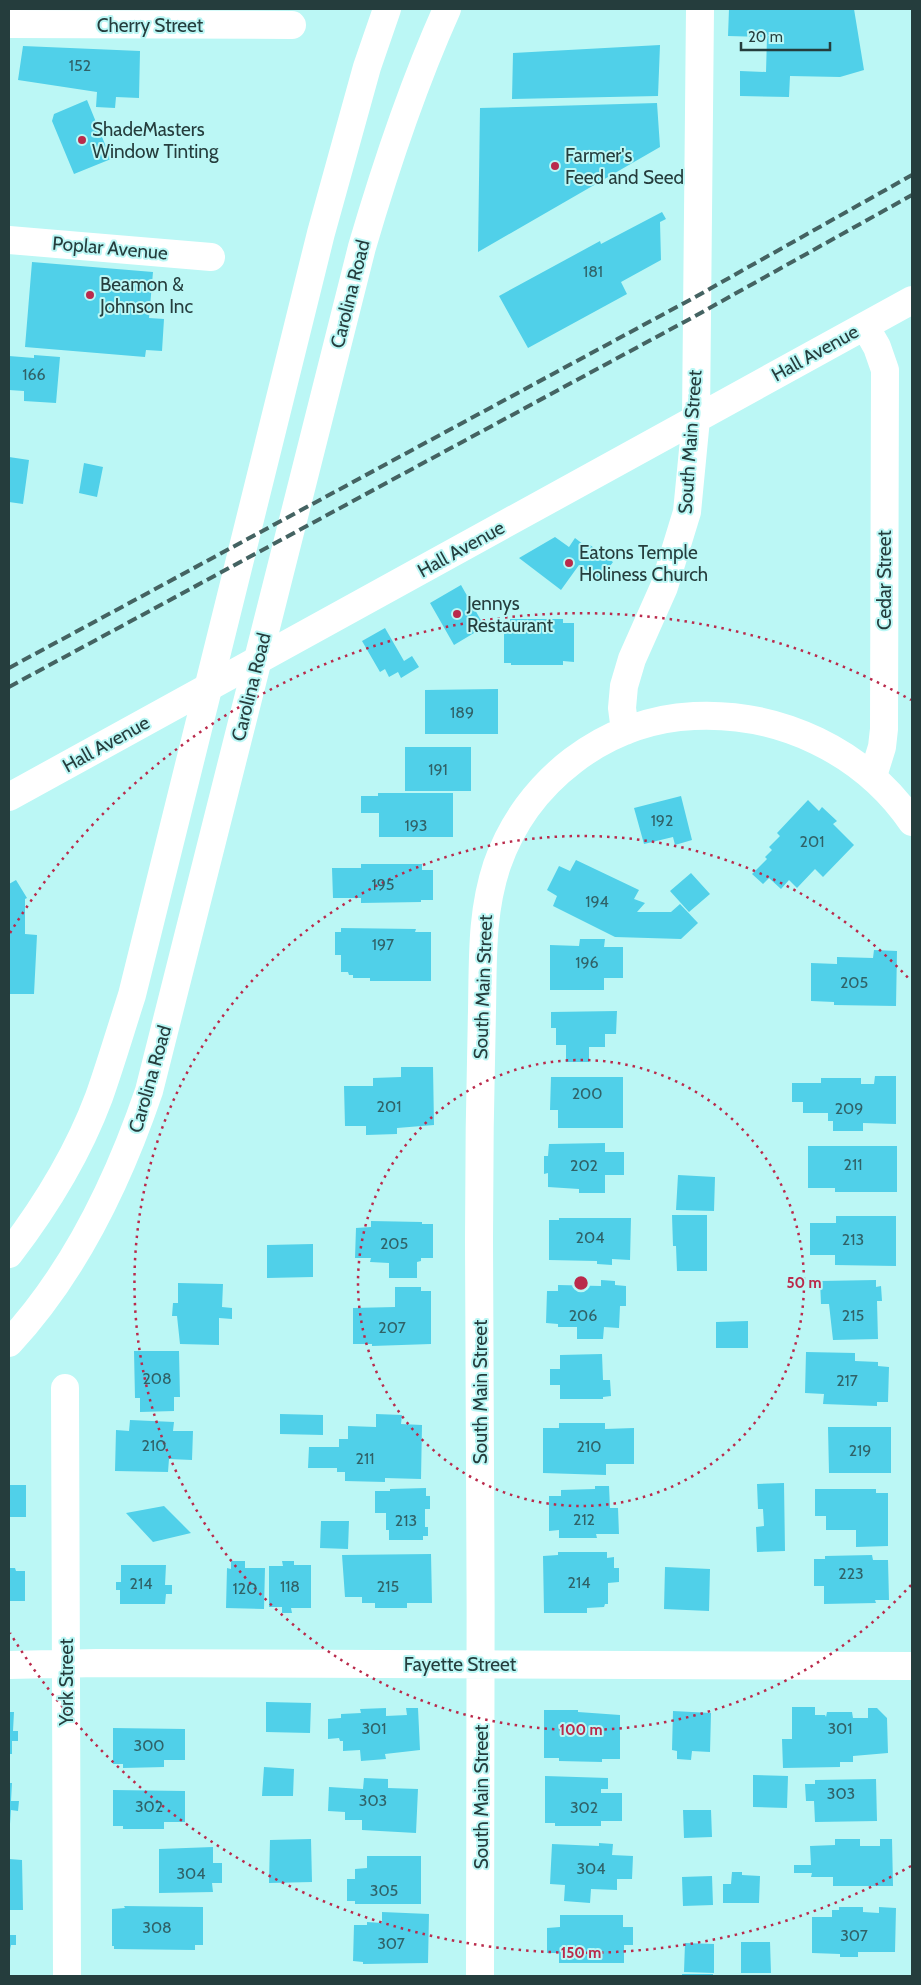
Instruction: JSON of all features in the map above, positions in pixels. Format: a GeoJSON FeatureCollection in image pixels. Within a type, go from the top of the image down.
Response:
{"type":"FeatureCollection","features":[{"type":"Feature","properties":{"kind":"street"},"geometry":{"type":"LineString","coordinates":[[9,1254],[51,1193],[77,1147],[99,1098],[132,995],[321,233],[353,112],[387,9]]}},
{"type":"Feature","properties":{"kind":"street","name":"Carolina Road"},"geometry":{"type":"LineString","coordinates":[[9,1343],[58,1280],[81,1244],[106,1198],[130,1147],[149,1091],[362,247],[396,133],[415,80],[447,9]]}},
{"type":"Feature","properties":{"kind":"street","name":"South Main Street"},"geometry":{"type":"LineString","coordinates":[[480,1976],[479,1115],[485,912],[498,864],[511,833],[534,798],[562,768],[588,748],[625,731],[622,708],[624,686],[632,659],[664,587],[688,512],[696,419],[700,9]]}},
{"type":"Feature","properties":{"kind":"street","name":"Cherry Street"},"geometry":{"type":"LineString","coordinates":[[9,24],[292,26]]}},
{"type":"Feature","properties":{"kind":"street","name":"Poplar Avenue"},"geometry":{"type":"LineString","coordinates":[[9,240],[211,256]]}},
{"type":"Feature","properties":{"kind":"street","name":"Hall Avenue"},"geometry":{"type":"LineString","coordinates":[[9,797],[912,300]]}},
{"type":"Feature","properties":{"kind":"street","name":"Cedar Street"},"geometry":{"type":"LineString","coordinates":[[866,326],[877,347],[885,370],[884,729],[882,747],[872,776]]}},
{"type":"Feature","properties":{"kind":"street"},"geometry":{"type":"LineString","coordinates":[[625,731],[664,719],[696,716],[747,719],[804,734],[829,745],[872,776],[908,810]]}},
{"type":"Feature","properties":{"kind":"street","name":"York Street"},"geometry":{"type":"LineString","coordinates":[[64,1388],[67,1976]]}},
{"type":"Feature","properties":{"kind":"street","name":"Fayette Street"},"geometry":{"type":"LineString","coordinates":[[9,1664],[912,1666]]}},
{"type":"Feature","properties":{"kind":"building"},"geometry":{"type":"Polygon","coordinates":[[[729,9],[854,9],[864,70],[840,77],[790,76],[789,97],[740,96],[740,71],[766,72],[767,37],[728,36],[729,9]]]}},
{"type":"Feature","properties":{"kind":"building"},"geometry":{"type":"Polygon","coordinates":[[[660,45],[658,96],[512,99],[513,53],[660,45]]]}},
{"type":"Feature","properties":{"kind":"building"},"geometry":{"type":"Polygon","coordinates":[[[23,46],[140,51],[139,98],[116,97],[115,108],[96,107],[97,92],[18,80],[23,46]]]}},
{"type":"Feature","properties":{"kind":"building","name":"ShadeMasters Window Tinting"},"geometry":{"type":"Polygon","coordinates":[[[87,100],[111,159],[74,174],[52,121],[54,114],[87,100]]]}},
{"type":"Feature","properties":{"kind":"building"},"geometry":{"type":"Polygon","coordinates":[[[657,103],[660,147],[478,252],[480,108],[657,103]]]}},
{"type":"Feature","properties":{"kind":"building"},"geometry":{"type":"Polygon","coordinates":[[[662,212],[666,219],[660,222],[661,260],[621,282],[627,294],[528,348],[499,296],[600,241],[601,244],[662,212]]]}},
{"type":"Feature","properties":{"kind":"building","name":"Beamon & Johnson Inc"},"geometry":{"type":"Polygon","coordinates":[[[32,262],[153,272],[149,318],[164,319],[162,351],[146,350],[145,357],[25,347],[32,262]]]}},
{"type":"Feature","properties":{"kind":"building"},"geometry":{"type":"Polygon","coordinates":[[[34,355],[60,357],[56,403],[24,401],[24,391],[9,390],[9,356],[34,358],[34,355]]]}},
{"type":"Feature","properties":{"kind":"building"},"geometry":{"type":"Polygon","coordinates":[[[9,457],[29,460],[23,504],[9,502],[9,457]]]}},
{"type":"Feature","properties":{"kind":"building"},"geometry":{"type":"Polygon","coordinates":[[[84,463],[103,467],[97,497],[79,493],[84,463]]]}},
{"type":"Feature","properties":{"kind":"building","name":"Eatons Temple Holiness Church"},"geometry":{"type":"Polygon","coordinates":[[[555,537],[569,547],[575,538],[588,548],[590,545],[613,562],[600,580],[579,565],[561,590],[519,558],[555,537]]]}},
{"type":"Feature","properties":{"kind":"building","name":"Jennys Restaurant"},"geometry":{"type":"Polygon","coordinates":[[[461,585],[483,624],[473,630],[474,633],[454,645],[430,603],[461,585]]]}},
{"type":"Feature","properties":{"kind":"building"},"geometry":{"type":"Polygon","coordinates":[[[510,619],[563,619],[563,623],[574,623],[574,662],[563,661],[563,665],[511,665],[511,663],[504,663],[504,621],[510,622],[510,619]]]}},
{"type":"Feature","properties":{"kind":"building"},"geometry":{"type":"Polygon","coordinates":[[[385,628],[404,661],[412,656],[419,667],[401,678],[398,672],[389,677],[385,669],[380,672],[362,641],[385,628]]]}},
{"type":"Feature","properties":{"kind":"building"},"geometry":{"type":"Polygon","coordinates":[[[498,689],[498,734],[425,734],[425,690],[498,689]]]}},
{"type":"Feature","properties":{"kind":"building"},"geometry":{"type":"Polygon","coordinates":[[[405,747],[471,747],[471,791],[405,791],[405,747]]]}},
{"type":"Feature","properties":{"kind":"building"},"geometry":{"type":"Polygon","coordinates":[[[378,793],[453,793],[453,837],[379,837],[379,813],[361,813],[361,796],[378,796],[378,793]]]}},
{"type":"Feature","properties":{"kind":"building"},"geometry":{"type":"Polygon","coordinates":[[[681,796],[692,840],[675,845],[673,837],[644,844],[634,808],[681,796]]]}},
{"type":"Feature","properties":{"kind":"building"},"geometry":{"type":"Polygon","coordinates":[[[808,800],[819,811],[822,807],[837,821],[833,824],[854,845],[823,877],[815,869],[797,888],[789,880],[781,889],[769,878],[763,884],[752,874],[767,859],[765,857],[772,850],[769,847],[780,836],[777,833],[808,800]]]}},
{"type":"Feature","properties":{"kind":"building"},"geometry":{"type":"Polygon","coordinates":[[[576,860],[639,890],[634,899],[645,903],[637,912],[671,912],[680,904],[698,923],[681,939],[615,937],[553,906],[557,896],[547,890],[559,866],[570,871],[576,860]]]}},
{"type":"Feature","properties":{"kind":"building"},"geometry":{"type":"Polygon","coordinates":[[[361,864],[422,864],[422,870],[433,870],[433,900],[361,903],[361,898],[333,898],[332,868],[361,868],[361,864]]]}},
{"type":"Feature","properties":{"kind":"building"},"geometry":{"type":"Polygon","coordinates":[[[691,873],[710,894],[689,912],[670,891],[691,873]]]}},
{"type":"Feature","properties":{"kind":"building"},"geometry":{"type":"Polygon","coordinates":[[[16,880],[27,898],[25,899],[25,934],[37,935],[34,994],[9,994],[9,884],[16,880]]]}},
{"type":"Feature","properties":{"kind":"building"},"geometry":{"type":"Polygon","coordinates":[[[341,928],[416,929],[415,932],[431,932],[431,981],[370,981],[370,978],[353,978],[353,975],[349,975],[348,972],[341,972],[341,955],[335,955],[335,932],[341,932],[341,928]]]}},
{"type":"Feature","properties":{"kind":"building"},"geometry":{"type":"Polygon","coordinates":[[[580,939],[605,939],[604,947],[623,947],[623,978],[604,978],[604,990],[550,990],[550,945],[579,946],[580,939]]]}},
{"type":"Feature","properties":{"kind":"building"},"geometry":{"type":"Polygon","coordinates":[[[874,950],[897,951],[896,1006],[834,1005],[834,1002],[811,1001],[811,963],[837,964],[837,957],[873,958],[874,950]]]}},
{"type":"Feature","properties":{"kind":"building"},"geometry":{"type":"Polygon","coordinates":[[[617,1011],[616,1034],[605,1034],[605,1047],[589,1047],[589,1062],[566,1062],[566,1045],[556,1045],[556,1028],[551,1028],[551,1012],[617,1011]]]}},
{"type":"Feature","properties":{"kind":"building"},"geometry":{"type":"Polygon","coordinates":[[[401,1067],[433,1067],[434,1125],[397,1128],[397,1134],[366,1135],[366,1126],[345,1126],[344,1086],[373,1086],[373,1078],[401,1077],[401,1067]]]}},
{"type":"Feature","properties":{"kind":"building"},"geometry":{"type":"Polygon","coordinates":[[[875,1076],[896,1076],[896,1124],[863,1123],[863,1131],[833,1131],[833,1121],[828,1121],[828,1113],[803,1113],[803,1102],[792,1102],[792,1083],[821,1083],[821,1078],[861,1078],[861,1084],[874,1084],[875,1076]]]}},
{"type":"Feature","properties":{"kind":"building"},"geometry":{"type":"Polygon","coordinates":[[[551,1077],[623,1077],[623,1128],[558,1128],[558,1110],[550,1110],[551,1077]]]}},
{"type":"Feature","properties":{"kind":"building"},"geometry":{"type":"Polygon","coordinates":[[[605,1143],[605,1152],[624,1152],[624,1175],[605,1175],[605,1193],[579,1193],[579,1189],[548,1187],[548,1173],[544,1174],[544,1156],[548,1156],[549,1144],[605,1143]]]}},
{"type":"Feature","properties":{"kind":"building"},"geometry":{"type":"Polygon","coordinates":[[[808,1146],[897,1146],[897,1192],[835,1192],[835,1188],[808,1188],[808,1146]]]}},
{"type":"Feature","properties":{"kind":"building"},"geometry":{"type":"Polygon","coordinates":[[[678,1175],[715,1177],[714,1211],[676,1210],[678,1175]]]}},
{"type":"Feature","properties":{"kind":"building"},"geometry":{"type":"Polygon","coordinates":[[[672,1215],[707,1215],[707,1271],[677,1271],[676,1246],[673,1246],[672,1215]]]}},
{"type":"Feature","properties":{"kind":"building"},"geometry":{"type":"Polygon","coordinates":[[[836,1216],[896,1216],[896,1266],[835,1265],[835,1255],[810,1255],[810,1223],[836,1223],[836,1216]]]}},
{"type":"Feature","properties":{"kind":"building"},"geometry":{"type":"Polygon","coordinates":[[[559,1218],[631,1218],[630,1260],[612,1259],[612,1265],[597,1264],[597,1261],[549,1260],[549,1220],[559,1220],[559,1218]]]}},
{"type":"Feature","properties":{"kind":"building"},"geometry":{"type":"Polygon","coordinates":[[[371,1221],[433,1224],[433,1258],[421,1258],[421,1261],[417,1262],[417,1278],[389,1278],[389,1263],[370,1262],[371,1258],[355,1258],[356,1228],[371,1227],[371,1221]]]}},
{"type":"Feature","properties":{"kind":"building"},"geometry":{"type":"Polygon","coordinates":[[[313,1244],[313,1277],[267,1278],[267,1245],[313,1244]]]}},
{"type":"Feature","properties":{"kind":"building"},"geometry":{"type":"Polygon","coordinates":[[[601,1280],[615,1281],[615,1285],[626,1286],[626,1306],[620,1306],[619,1328],[604,1327],[603,1339],[577,1339],[577,1327],[558,1327],[558,1324],[546,1323],[547,1291],[558,1291],[558,1285],[601,1286],[601,1280]]]}},
{"type":"Feature","properties":{"kind":"building"},"geometry":{"type":"Polygon","coordinates":[[[876,1280],[876,1287],[881,1286],[882,1301],[877,1301],[878,1339],[833,1340],[829,1304],[821,1304],[820,1281],[876,1280]]]}},
{"type":"Feature","properties":{"kind":"building"},"geometry":{"type":"Polygon","coordinates":[[[178,1283],[223,1284],[222,1307],[232,1308],[232,1319],[219,1318],[219,1345],[180,1344],[177,1316],[172,1316],[173,1303],[178,1303],[178,1283]]]}},
{"type":"Feature","properties":{"kind":"building"},"geometry":{"type":"Polygon","coordinates":[[[395,1287],[421,1287],[421,1291],[431,1291],[431,1344],[372,1346],[372,1344],[353,1344],[353,1308],[395,1307],[395,1287]]]}},
{"type":"Feature","properties":{"kind":"building"},"geometry":{"type":"Polygon","coordinates":[[[748,1321],[748,1348],[716,1348],[716,1322],[748,1321]]]}},
{"type":"Feature","properties":{"kind":"building"},"geometry":{"type":"Polygon","coordinates":[[[134,1351],[179,1351],[180,1397],[174,1397],[174,1411],[140,1412],[140,1398],[135,1398],[134,1351]]]}},
{"type":"Feature","properties":{"kind":"building"},"geometry":{"type":"Polygon","coordinates":[[[806,1352],[855,1353],[855,1361],[878,1362],[878,1366],[889,1367],[888,1402],[877,1402],[877,1406],[823,1404],[824,1394],[805,1393],[806,1352]]]}},
{"type":"Feature","properties":{"kind":"building"},"geometry":{"type":"Polygon","coordinates":[[[602,1354],[603,1380],[610,1380],[611,1396],[603,1397],[603,1399],[560,1399],[560,1385],[550,1385],[550,1369],[560,1369],[560,1355],[602,1354]]]}},
{"type":"Feature","properties":{"kind":"building"},"geometry":{"type":"Polygon","coordinates":[[[280,1414],[323,1415],[323,1435],[280,1434],[280,1414]]]}},
{"type":"Feature","properties":{"kind":"building"},"geometry":{"type":"Polygon","coordinates":[[[376,1414],[402,1415],[401,1424],[422,1425],[421,1479],[385,1478],[385,1482],[345,1481],[345,1472],[337,1472],[337,1468],[308,1468],[309,1447],[339,1447],[339,1439],[348,1439],[348,1426],[376,1427],[376,1414]]]}},
{"type":"Feature","properties":{"kind":"building"},"geometry":{"type":"Polygon","coordinates":[[[130,1420],[174,1422],[173,1431],[193,1431],[192,1460],[169,1459],[168,1472],[115,1471],[116,1430],[129,1431],[130,1420]]]}},
{"type":"Feature","properties":{"kind":"building"},"geometry":{"type":"Polygon","coordinates":[[[559,1423],[605,1423],[605,1429],[634,1428],[634,1464],[606,1464],[606,1475],[543,1473],[543,1428],[559,1428],[559,1423]]]}},
{"type":"Feature","properties":{"kind":"building"},"geometry":{"type":"Polygon","coordinates":[[[828,1427],[891,1427],[891,1473],[829,1473],[828,1427]]]}},
{"type":"Feature","properties":{"kind":"building"},"geometry":{"type":"Polygon","coordinates":[[[784,1483],[785,1551],[757,1552],[756,1527],[764,1526],[763,1509],[758,1509],[757,1484],[784,1483]]]}},
{"type":"Feature","properties":{"kind":"building"},"geometry":{"type":"Polygon","coordinates":[[[9,1485],[26,1485],[26,1517],[9,1517],[9,1485]]]}},
{"type":"Feature","properties":{"kind":"building"},"geometry":{"type":"Polygon","coordinates":[[[595,1486],[609,1486],[610,1508],[618,1508],[619,1534],[596,1534],[597,1538],[559,1538],[559,1530],[549,1531],[549,1496],[561,1496],[561,1490],[595,1489],[595,1486]]]}},
{"type":"Feature","properties":{"kind":"building"},"geometry":{"type":"Polygon","coordinates":[[[426,1488],[426,1496],[430,1496],[430,1509],[425,1509],[425,1527],[428,1527],[428,1536],[423,1536],[423,1540],[389,1540],[389,1530],[386,1530],[386,1513],[375,1513],[375,1491],[426,1488]]]}},
{"type":"Feature","properties":{"kind":"building"},"geometry":{"type":"Polygon","coordinates":[[[815,1489],[876,1489],[876,1493],[888,1493],[888,1546],[856,1547],[856,1530],[826,1530],[826,1516],[815,1516],[815,1489]]]}},
{"type":"Feature","properties":{"kind":"building"},"geometry":{"type":"Polygon","coordinates":[[[164,1506],[191,1533],[153,1542],[126,1513],[164,1506]]]}},
{"type":"Feature","properties":{"kind":"building"},"geometry":{"type":"Polygon","coordinates":[[[321,1521],[349,1521],[348,1549],[320,1548],[321,1521]]]}},
{"type":"Feature","properties":{"kind":"building"},"geometry":{"type":"Polygon","coordinates":[[[558,1552],[607,1552],[607,1558],[614,1557],[614,1568],[619,1568],[619,1582],[608,1583],[608,1604],[605,1604],[604,1607],[587,1608],[587,1613],[544,1613],[543,1556],[558,1555],[558,1552]]]}},
{"type":"Feature","properties":{"kind":"building"},"geometry":{"type":"Polygon","coordinates":[[[431,1554],[432,1603],[407,1603],[407,1608],[375,1608],[375,1603],[362,1603],[362,1597],[345,1597],[342,1555],[431,1554]]]}},
{"type":"Feature","properties":{"kind":"building"},"geometry":{"type":"Polygon","coordinates":[[[872,1555],[873,1560],[888,1560],[889,1600],[875,1600],[876,1603],[824,1604],[824,1586],[814,1586],[814,1559],[825,1559],[825,1556],[872,1555]]]}},
{"type":"Feature","properties":{"kind":"building"},"geometry":{"type":"Polygon","coordinates":[[[231,1561],[245,1561],[245,1568],[265,1568],[264,1609],[226,1608],[227,1568],[231,1569],[231,1561]]]}},
{"type":"Feature","properties":{"kind":"building"},"geometry":{"type":"Polygon","coordinates":[[[282,1561],[294,1561],[294,1565],[311,1565],[311,1608],[291,1608],[292,1613],[282,1613],[282,1607],[269,1607],[269,1566],[283,1566],[282,1561]]]}},
{"type":"Feature","properties":{"kind":"building"},"geometry":{"type":"Polygon","coordinates":[[[121,1565],[166,1565],[165,1585],[172,1585],[172,1594],[166,1594],[165,1604],[120,1604],[120,1590],[116,1590],[116,1582],[121,1582],[121,1565]]]}},
{"type":"Feature","properties":{"kind":"building"},"geometry":{"type":"Polygon","coordinates":[[[665,1567],[710,1569],[709,1611],[664,1609],[665,1567]]]}},
{"type":"Feature","properties":{"kind":"building"},"geometry":{"type":"Polygon","coordinates":[[[9,1568],[15,1568],[16,1571],[25,1571],[25,1601],[9,1601],[9,1568]]]}},
{"type":"Feature","properties":{"kind":"building"},"geometry":{"type":"Polygon","coordinates":[[[266,1702],[311,1703],[310,1733],[266,1732],[266,1702]]]}},
{"type":"Feature","properties":{"kind":"building"},"geometry":{"type":"Polygon","coordinates":[[[792,1707],[815,1707],[815,1715],[825,1715],[826,1717],[827,1712],[852,1712],[853,1718],[868,1718],[868,1708],[877,1708],[887,1718],[888,1753],[853,1756],[853,1762],[840,1762],[840,1767],[783,1768],[782,1739],[792,1739],[792,1707]]]}},
{"type":"Feature","properties":{"kind":"building"},"geometry":{"type":"Polygon","coordinates":[[[386,1708],[386,1716],[407,1715],[406,1708],[418,1708],[420,1750],[385,1754],[386,1759],[361,1761],[360,1750],[343,1751],[343,1741],[340,1741],[339,1738],[328,1739],[328,1719],[341,1718],[341,1714],[361,1713],[360,1709],[386,1708]]]}},
{"type":"Feature","properties":{"kind":"building"},"geometry":{"type":"Polygon","coordinates":[[[544,1710],[578,1710],[578,1712],[620,1715],[620,1759],[602,1759],[602,1762],[559,1761],[559,1758],[544,1758],[544,1710]]]}},
{"type":"Feature","properties":{"kind":"building"},"geometry":{"type":"Polygon","coordinates":[[[673,1711],[711,1713],[710,1752],[692,1751],[691,1760],[677,1759],[677,1751],[672,1750],[673,1711]]]}},
{"type":"Feature","properties":{"kind":"building"},"geometry":{"type":"Polygon","coordinates":[[[9,1712],[14,1712],[13,1731],[18,1731],[18,1741],[12,1741],[12,1754],[9,1754],[9,1712]]]}},
{"type":"Feature","properties":{"kind":"building"},"geometry":{"type":"Polygon","coordinates":[[[113,1728],[185,1729],[185,1760],[164,1760],[164,1767],[123,1768],[123,1764],[113,1764],[113,1728]]]}},
{"type":"Feature","properties":{"kind":"building"},"geometry":{"type":"Polygon","coordinates":[[[264,1767],[294,1769],[293,1796],[262,1796],[264,1767]]]}},
{"type":"Feature","properties":{"kind":"building"},"geometry":{"type":"Polygon","coordinates":[[[753,1775],[788,1776],[787,1808],[753,1807],[753,1775]]]}},
{"type":"Feature","properties":{"kind":"building"},"geometry":{"type":"Polygon","coordinates":[[[545,1776],[608,1778],[608,1789],[601,1789],[601,1793],[622,1793],[622,1821],[601,1821],[601,1826],[555,1826],[555,1823],[545,1823],[545,1776]]]}},
{"type":"Feature","properties":{"kind":"building"},"geometry":{"type":"Polygon","coordinates":[[[364,1778],[388,1779],[388,1788],[418,1789],[416,1833],[362,1830],[362,1820],[345,1820],[345,1812],[328,1811],[329,1787],[363,1789],[364,1778]]]}},
{"type":"Feature","properties":{"kind":"building"},"geometry":{"type":"Polygon","coordinates":[[[876,1779],[877,1821],[815,1822],[814,1801],[806,1801],[805,1784],[815,1784],[815,1780],[876,1779]]]}},
{"type":"Feature","properties":{"kind":"building"},"geometry":{"type":"Polygon","coordinates":[[[9,1783],[12,1783],[11,1801],[19,1801],[18,1811],[11,1810],[10,1824],[9,1783]]]}},
{"type":"Feature","properties":{"kind":"building"},"geometry":{"type":"Polygon","coordinates":[[[113,1790],[185,1791],[185,1822],[164,1822],[164,1829],[123,1829],[123,1826],[113,1826],[113,1790]]]}},
{"type":"Feature","properties":{"kind":"building"},"geometry":{"type":"Polygon","coordinates":[[[683,1810],[711,1810],[712,1837],[684,1838],[683,1810]]]}},
{"type":"Feature","properties":{"kind":"building"},"geometry":{"type":"Polygon","coordinates":[[[311,1839],[312,1882],[269,1883],[270,1840],[311,1839]]]}},
{"type":"Feature","properties":{"kind":"building"},"geometry":{"type":"Polygon","coordinates":[[[835,1839],[860,1839],[860,1846],[880,1846],[880,1839],[892,1839],[893,1886],[833,1886],[833,1877],[811,1877],[812,1873],[794,1873],[794,1865],[811,1865],[810,1846],[835,1845],[835,1839]]]}},
{"type":"Feature","properties":{"kind":"building"},"geometry":{"type":"Polygon","coordinates":[[[599,1843],[613,1844],[612,1855],[633,1856],[632,1879],[617,1879],[617,1890],[591,1889],[590,1903],[564,1901],[565,1885],[550,1884],[552,1844],[599,1846],[599,1843]]]}},
{"type":"Feature","properties":{"kind":"building"},"geometry":{"type":"Polygon","coordinates":[[[213,1847],[213,1863],[222,1863],[222,1883],[212,1883],[213,1892],[159,1893],[159,1849],[213,1847]]]}},
{"type":"Feature","properties":{"kind":"building"},"geometry":{"type":"Polygon","coordinates":[[[367,1856],[421,1856],[421,1904],[355,1904],[355,1901],[347,1901],[347,1879],[355,1879],[355,1869],[367,1868],[367,1856]]]}},
{"type":"Feature","properties":{"kind":"building"},"geometry":{"type":"Polygon","coordinates":[[[9,1859],[22,1860],[23,1910],[9,1910],[9,1859]]]}},
{"type":"Feature","properties":{"kind":"building"},"geometry":{"type":"Polygon","coordinates":[[[732,1872],[742,1872],[742,1875],[760,1876],[759,1903],[723,1903],[723,1884],[731,1884],[732,1872]]]}},
{"type":"Feature","properties":{"kind":"building"},"geometry":{"type":"Polygon","coordinates":[[[712,1876],[713,1905],[683,1906],[682,1877],[712,1876]]]}},
{"type":"Feature","properties":{"kind":"building"},"geometry":{"type":"Polygon","coordinates":[[[124,1906],[203,1907],[203,1945],[195,1945],[195,1950],[114,1949],[114,1946],[112,1946],[112,1909],[125,1908],[124,1906]]]}},
{"type":"Feature","properties":{"kind":"building"},"geometry":{"type":"Polygon","coordinates":[[[839,1907],[863,1907],[863,1912],[879,1913],[879,1907],[896,1908],[895,1952],[858,1952],[858,1957],[840,1957],[840,1954],[812,1953],[812,1917],[832,1917],[832,1910],[839,1910],[839,1907]]]}},
{"type":"Feature","properties":{"kind":"building"},"geometry":{"type":"Polygon","coordinates":[[[382,1912],[429,1914],[428,1963],[363,1964],[363,1962],[353,1961],[354,1925],[367,1925],[367,1922],[382,1923],[382,1912]]]}},
{"type":"Feature","properties":{"kind":"building"},"geometry":{"type":"Polygon","coordinates":[[[560,1915],[623,1915],[623,1927],[633,1927],[633,1945],[624,1945],[624,1963],[559,1963],[559,1953],[547,1953],[547,1928],[560,1927],[560,1915]]]}},
{"type":"Feature","properties":{"kind":"building"},"geometry":{"type":"Polygon","coordinates":[[[9,1935],[16,1935],[16,1945],[11,1945],[10,1950],[9,1935]]]}},
{"type":"Feature","properties":{"kind":"building"},"geometry":{"type":"Polygon","coordinates":[[[741,1942],[770,1942],[771,1973],[741,1973],[741,1942]]]}},
{"type":"Feature","properties":{"kind":"building"},"geometry":{"type":"Polygon","coordinates":[[[685,1943],[714,1944],[714,1973],[684,1972],[685,1943]]]}},
{"type":"Feature","properties":{"kind":"building"},"geometry":{"type":"Polygon","coordinates":[[[682,1974],[713,1974],[713,1976],[682,1976],[682,1974]]]}},
{"type":"Feature","properties":{"kind":"railway"},"geometry":{"type":"LineString","coordinates":[[9,668],[697,296],[912,175]]}},
{"type":"Feature","properties":{"kind":"railway"},"geometry":{"type":"LineString","coordinates":[[9,687],[697,315],[912,195]]}},
{"type":"Feature","properties":{"kind":"place","name":"ShadeMasters Window Tinting"},"geometry":{"type":"Point","coordinates":[82,140]}},
{"type":"Feature","properties":{"kind":"place","name":"Farmer's Feed and Seed"},"geometry":{"type":"Point","coordinates":[555,166]}},
{"type":"Feature","properties":{"kind":"place","name":"Beamon & Johnson Inc"},"geometry":{"type":"Point","coordinates":[90,295]}},
{"type":"Feature","properties":{"kind":"place","name":"Eatons Temple Holiness Church"},"geometry":{"type":"Point","coordinates":[569,563]}},
{"type":"Feature","properties":{"kind":"place","name":"Jennys Restaurant"},"geometry":{"type":"Point","coordinates":[457,614]}}]}
